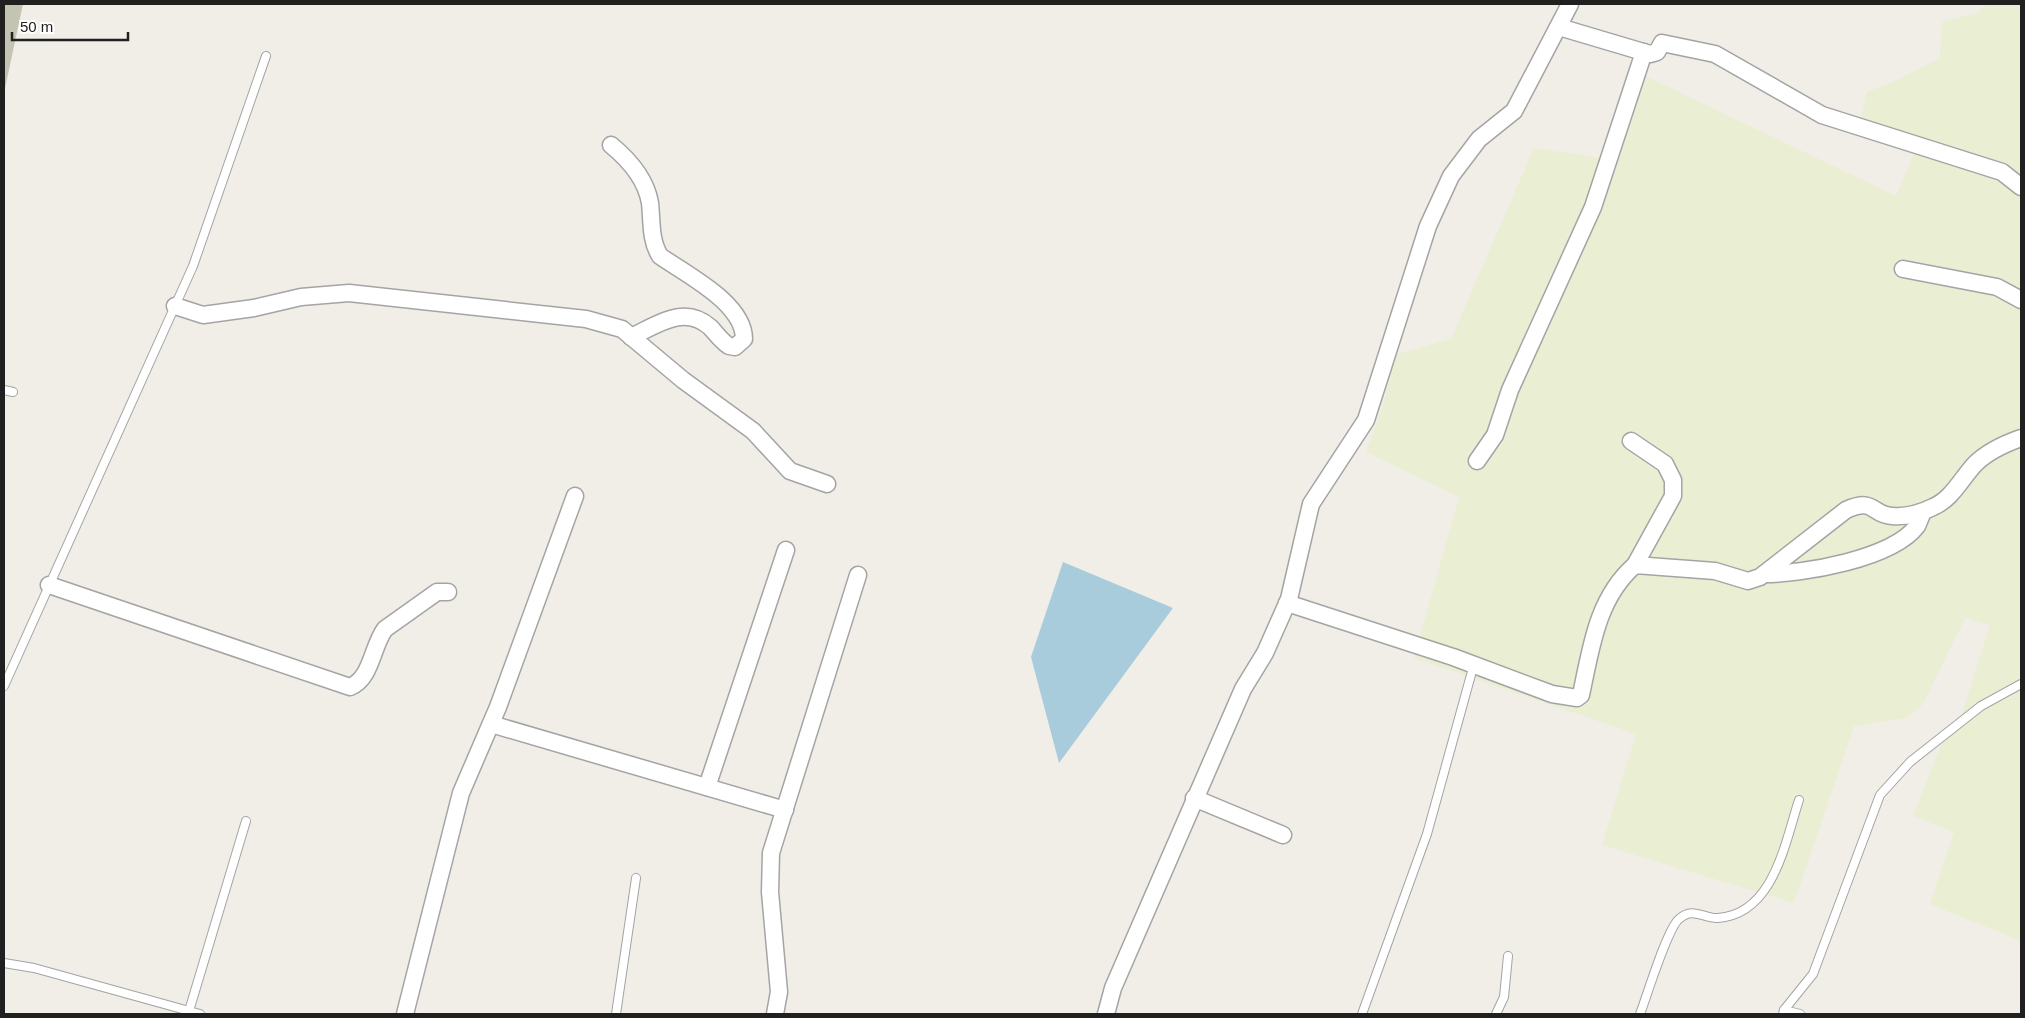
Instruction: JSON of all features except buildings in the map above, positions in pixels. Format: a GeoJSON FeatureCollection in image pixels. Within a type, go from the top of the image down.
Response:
{"type":"FeatureCollection","features":[{"type":"Feature","properties":{"kind":"street"},"geometry":{"type":"LineString","coordinates":[[1106,1014],[1113,988],[1194,798],[1243,689],[1265,653],[1287,603],[1311,504],[1366,420],[1432,217],[1452,176],[1479,139],[1514,111],[1570,4]]}},
{"type":"Feature","properties":{"kind":"street"},"geometry":{"type":"LineString","coordinates":[[1559,27],[1644,52],[1655,53],[1662,43],[1715,54],[1822,115],[2002,172],[2021,187]]}},
{"type":"Feature","properties":{"kind":"street"},"geometry":{"type":"LineString","coordinates":[[1477,462],[1495,435],[1510,390],[1593,207],[1644,52]]}},
{"type":"Feature","properties":{"kind":"street"},"geometry":{"type":"LineString","coordinates":[[611,145],[637,171],[649,200],[655,248],[660,256],[717,295],[735,313],[744,329],[744,339],[735,347],[729,346],[701,321],[692,317],[681,316],[671,317],[631,337]]}},
{"type":"Feature","properties":{"kind":"street"},"geometry":{"type":"LineString","coordinates":[[1903,269],[1997,288],[2021,300]]}},
{"type":"Feature","properties":{"kind":"street"},"geometry":{"type":"LineString","coordinates":[[175,306],[203,315],[254,308],[301,297],[349,293],[586,319],[622,329],[684,380],[753,430],[790,471],[827,484]]}},
{"type":"Feature","properties":{"kind":"street"},"geometry":{"type":"LineString","coordinates":[[1636,565],[1715,571],[1748,581],[1764,574],[1846,510],[1855,506],[1865,504],[1890,516],[1923,512],[1945,501],[1976,464],[1990,451],[2021,438]]}},
{"type":"Feature","properties":{"kind":"street"},"geometry":{"type":"LineString","coordinates":[[1287,603],[1474,664],[1552,694],[1577,698],[1581,695],[1594,630],[1610,593],[1617,582],[1636,565],[1672,496],[1673,480],[1665,464],[1631,441]]}},
{"type":"Feature","properties":{"kind":"street"},"geometry":{"type":"LineString","coordinates":[[405,1014],[461,793],[491,724],[575,496]]}},
{"type":"Feature","properties":{"kind":"street"},"geometry":{"type":"LineString","coordinates":[[1764,574],[1814,570],[1835,566],[1868,554],[1893,544],[1910,532],[1917,525],[1923,512]]}},
{"type":"Feature","properties":{"kind":"street"},"geometry":{"type":"LineString","coordinates":[[707,787],[786,550]]}},
{"type":"Feature","properties":{"kind":"street"},"geometry":{"type":"LineString","coordinates":[[775,1014],[779,992],[770,892],[771,853],[858,575]]}},
{"type":"Feature","properties":{"kind":"street"},"geometry":{"type":"LineString","coordinates":[[49,585],[350,687],[365,672],[380,636],[385,630],[437,592],[448,592]]}},
{"type":"Feature","properties":{"kind":"street"},"geometry":{"type":"LineString","coordinates":[[491,724],[785,810]]}},
{"type":"Feature","properties":{"kind":"street"},"geometry":{"type":"LineString","coordinates":[[1194,798],[1283,835]]}},
{"type":"Feature","properties":{"kind":"lane"},"geometry":{"type":"LineString","coordinates":[[4,686],[193,266],[266,56]]}},
{"type":"Feature","properties":{"kind":"lane"},"geometry":{"type":"LineString","coordinates":[[4,390],[13,392]]}},
{"type":"Feature","properties":{"kind":"lane"},"geometry":{"type":"LineString","coordinates":[[1362,1014],[1427,834],[1474,664]]}},
{"type":"Feature","properties":{"kind":"lane"},"geometry":{"type":"LineString","coordinates":[[1800,1014],[1784,1012],[1812,974],[1880,795],[1917,756],[1981,706],[2021,684]]}},
{"type":"Feature","properties":{"kind":"lane"},"geometry":{"type":"LineString","coordinates":[[1640,1014],[1672,930],[1681,917],[1698,912],[1717,919],[1734,914],[1760,897],[1771,882],[1800,800]]}},
{"type":"Feature","properties":{"kind":"lane"},"geometry":{"type":"LineString","coordinates":[[190,1011],[246,821]]}},
{"type":"Feature","properties":{"kind":"lane"},"geometry":{"type":"LineString","coordinates":[[616,1014],[636,878]]}},
{"type":"Feature","properties":{"kind":"lane"},"geometry":{"type":"LineString","coordinates":[[1496,1014],[1504,997],[1508,956]]}},
{"type":"Feature","properties":{"kind":"lane"},"geometry":{"type":"LineString","coordinates":[[4,963],[34,968],[200,1014]]}},
{"type":"Feature","properties":{"kind":"shaded area"},"geometry":{"type":"Polygon","coordinates":[[[4,4],[23,4],[4,93],[4,4]]]}},
{"type":"Feature","properties":{"kind":"shaded area"},"geometry":{"type":"Polygon","coordinates":[[[1986,4],[2021,4],[2021,941],[1930,904],[1954,832],[1913,816],[1942,743],[1959,723],[1990,625],[1965,618],[1923,704],[1907,718],[1854,726],[1794,903],[1602,845],[1636,734],[1414,658],[1459,497],[1366,452],[1384,403],[1395,355],[1451,339],[1534,148],[1607,159],[1637,72],[1896,196],[1921,137],[1860,122],[1867,92],[1897,80],[1940,58],[1942,22],[1978,13],[1986,4]]]}},
{"type":"Feature","properties":{"kind":"water"},"geometry":{"type":"Polygon","coordinates":[[[1063,562],[1173,608],[1059,763],[1031,657],[1063,562]]]}}]}
